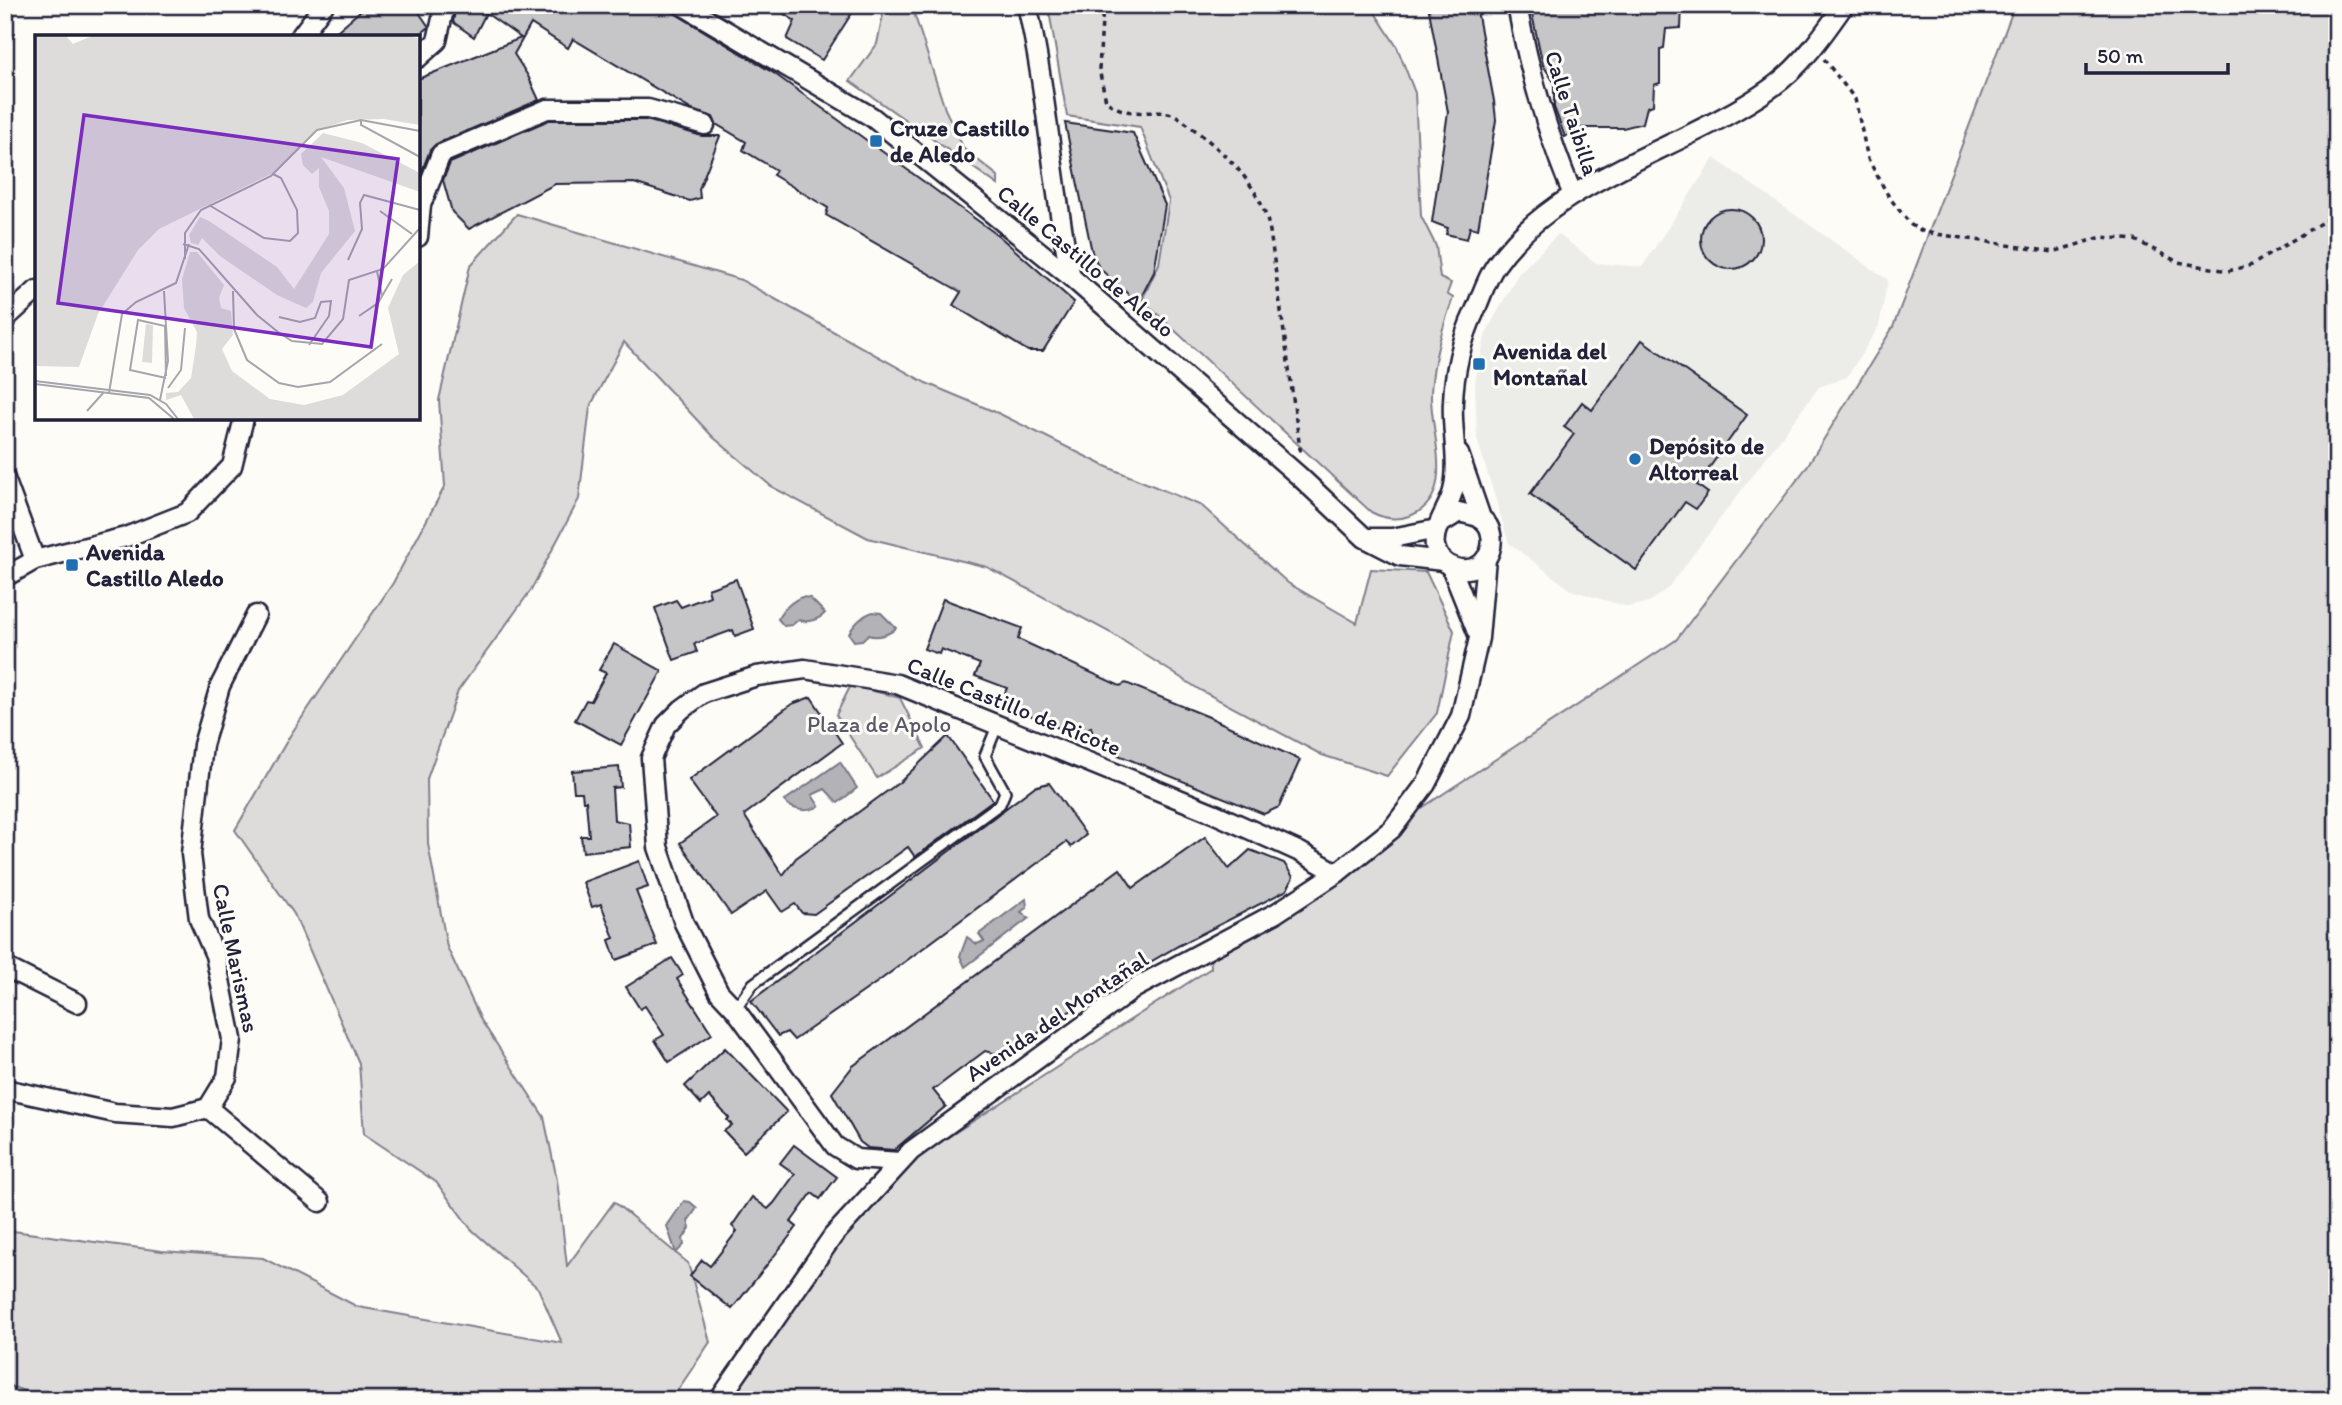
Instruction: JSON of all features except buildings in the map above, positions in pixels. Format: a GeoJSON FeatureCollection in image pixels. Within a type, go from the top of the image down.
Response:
{"type":"FeatureCollection","features":[{"type":"Feature","properties":{"kind":"street"},"geometry":{"type":"LineString","coordinates":[[302,35],[324,5]]}},
{"type":"Feature","properties":{"kind":"street"},"geometry":{"type":"LineString","coordinates":[[420,56],[438,41],[445,5]]}},
{"type":"Feature","properties":{"kind":"street","name":"Calle Castillo de Aledo"},"geometry":{"type":"LineString","coordinates":[[682,5],[872,117],[1071,277],[1299,476],[1365,538],[1400,556],[1447,564]]}},
{"type":"Feature","properties":{"kind":"street"},"geometry":{"type":"LineString","coordinates":[[1027,5],[1041,67],[1058,215],[1071,277]]}},
{"type":"Feature","properties":{"kind":"street","name":"Calle Taibilla"},"geometry":{"type":"LineString","coordinates":[[1517,5],[1528,65],[1546,126],[1573,195]]}},
{"type":"Feature","properties":{"kind":"street"},"geometry":{"type":"LineString","coordinates":[[1456,447],[1481,518],[1490,530],[1492,544],[1486,558],[1476,566],[1464,569],[1447,564],[1435,546],[1439,526],[1453,490],[1456,447],[1453,400],[1467,329],[1496,266],[1530,228],[1573,195],[1689,137],[1772,88],[1815,46],[1844,5]]}},
{"type":"Feature","properties":{"kind":"street"},"geometry":{"type":"LineString","coordinates":[[420,216],[421,205],[442,154],[547,109],[648,109],[705,125]]}},
{"type":"Feature","properties":{"kind":"street"},"geometry":{"type":"LineString","coordinates":[[5,320],[35,292]]}},
{"type":"Feature","properties":{"kind":"street"},"geometry":{"type":"LineString","coordinates":[[5,577],[34,560],[126,537],[187,513],[232,466],[244,420]]}},
{"type":"Feature","properties":{"kind":"street"},"geometry":{"type":"LineString","coordinates":[[5,479],[34,560]]}},
{"type":"Feature","properties":{"kind":"street"},"geometry":{"type":"LineString","coordinates":[[1365,538],[1392,538],[1439,526],[1459,512],[1481,518]]}},
{"type":"Feature","properties":{"kind":"street","name":"Avenida del Montañal"},"geometry":{"type":"LineString","coordinates":[[719,1400],[833,1236],[911,1150],[1135,988],[1276,913],[1337,873],[1392,829],[1426,784],[1461,716],[1479,638],[1486,558]]}},
{"type":"Feature","properties":{"kind":"street","name":"Avenida del Montañal"},"geometry":{"type":"LineString","coordinates":[[1447,564],[1468,602],[1479,638]]}},
{"type":"Feature","properties":{"kind":"street","name":"Calle Marismas"},"geometry":{"type":"LineString","coordinates":[[208,1108],[227,1077],[232,1039],[215,955],[199,919],[191,854],[204,745],[220,686],[256,615]]}},
{"type":"Feature","properties":{"kind":"street","name":"Calle Castillo de Ricote"},"geometry":{"type":"LineString","coordinates":[[900,1162],[856,1159],[835,1146],[735,1009],[719,992],[684,923],[658,847],[651,758],[666,725],[704,693],[757,676],[805,669],[897,684],[1213,813],[1300,852],[1337,873]]}},
{"type":"Feature","properties":{"kind":"street"},"geometry":{"type":"LineString","coordinates":[[5,967],[77,1003]]}},
{"type":"Feature","properties":{"kind":"street"},"geometry":{"type":"LineString","coordinates":[[5,1089],[114,1114],[173,1117],[208,1108],[320,1202]]}},
{"type":"Feature","properties":{"kind":"lane"},"geometry":{"type":"LineString","coordinates":[[735,1009],[753,984],[1000,804],[1005,792],[985,756],[998,723]]}},
{"type":"Feature","properties":{"kind":"path"},"geometry":{"type":"LineString","coordinates":[[1102,5],[1098,69],[1106,100],[1120,110],[1141,114],[1173,113],[1247,178],[1264,206],[1302,448],[1299,476]]}},
{"type":"Feature","properties":{"kind":"path"},"geometry":{"type":"LineString","coordinates":[[1815,46],[1855,99],[1868,159],[1889,197],[1911,225],[1924,232],[1950,233],[2005,246],[2053,251],[2102,237],[2135,240],[2178,262],[2228,271],[2252,265],[2337,213]]}},
{"type":"Feature","properties":{"kind":"shaded area"},"geometry":{"type":"Polygon","coordinates":[[[1714,158],[1888,280],[1879,326],[1847,377],[1819,387],[1668,588],[1649,602],[1628,607],[1571,590],[1509,543],[1477,439],[1475,382],[1486,333],[1518,274],[1558,234],[1596,263],[1642,267],[1714,158]]]}},
{"type":"Feature","properties":{"kind":"shaded area"},"geometry":{"type":"Polygon","coordinates":[[[802,597],[810,598],[825,613],[813,620],[798,620],[792,625],[784,626],[778,619],[785,609],[802,597]]]}},
{"type":"Feature","properties":{"kind":"shaded area"},"geometry":{"type":"Polygon","coordinates":[[[873,612],[881,613],[896,628],[883,635],[868,635],[862,640],[854,641],[849,634],[862,618],[873,612]]]}},
{"type":"Feature","properties":{"kind":"shaded area"},"geometry":{"type":"Polygon","coordinates":[[[840,762],[857,788],[838,803],[825,789],[812,795],[819,806],[810,810],[796,809],[784,801],[840,762]]]}},
{"type":"Feature","properties":{"kind":"shaded area"},"geometry":{"type":"Polygon","coordinates":[[[1026,899],[1027,907],[1021,912],[1029,918],[965,967],[960,956],[967,937],[977,944],[984,941],[979,934],[1026,899]]]}},
{"type":"Feature","properties":{"kind":"shaded area"},"geometry":{"type":"Polygon","coordinates":[[[684,1201],[697,1208],[688,1221],[690,1228],[683,1239],[684,1245],[676,1253],[667,1226],[684,1201]]]}},
{"type":"Feature","properties":{"kind":"green space"},"geometry":{"type":"Polygon","coordinates":[[[885,5],[907,5],[914,13],[945,109],[964,149],[998,176],[998,185],[850,81],[877,44],[885,5]]]}},
{"type":"Feature","properties":{"kind":"green space"},"geometry":{"type":"Polygon","coordinates":[[[1048,5],[1370,5],[1397,47],[1415,93],[1421,216],[1436,246],[1440,278],[1451,283],[1447,294],[1453,298],[1439,344],[1432,380],[1431,407],[1438,478],[1434,493],[1426,506],[1412,515],[1396,519],[1371,512],[1142,300],[1159,264],[1169,201],[1140,127],[1067,116],[1048,5]]]}},
{"type":"Feature","properties":{"kind":"green space"},"geometry":{"type":"Polygon","coordinates":[[[2015,5],[2337,5],[2337,1400],[719,1400],[869,1188],[1211,968],[1210,948],[1676,640],[1806,468],[1893,327],[2015,5]]]}},
{"type":"Feature","properties":{"kind":"green space"},"geometry":{"type":"Polygon","coordinates":[[[517,214],[741,280],[926,383],[1000,414],[1105,466],[1202,506],[1288,583],[1357,623],[1371,569],[1426,572],[1454,631],[1437,713],[1387,776],[1322,755],[1200,690],[1111,633],[987,567],[868,538],[772,487],[713,437],[624,342],[590,407],[579,499],[531,590],[458,691],[427,779],[428,844],[447,947],[481,1020],[544,1117],[557,1180],[567,1266],[614,1202],[688,1263],[710,1342],[671,1400],[48,1400],[5,1384],[5,1230],[162,1251],[263,1258],[358,1307],[562,1343],[538,1288],[471,1229],[436,1182],[364,1134],[359,1063],[294,914],[235,830],[291,734],[393,583],[445,486],[439,400],[470,266],[517,214]]]}},
{"type":"Feature","properties":{"kind":"green space","name":"Plaza de Apolo"},"geometry":{"type":"Polygon","coordinates":[[[851,685],[900,698],[925,748],[877,778],[836,715],[851,685]]]}},
{"type":"Feature","properties":{"kind":"place","name":"Cruze Castillo de Aledo"},"geometry":{"type":"Point","coordinates":[876,141]}},
{"type":"Feature","properties":{"kind":"place","name":"Avenida del Montañal"},"geometry":{"type":"Point","coordinates":[1479,364]}},
{"type":"Feature","properties":{"kind":"place","name":"Depósito de Altorreal"},"geometry":{"type":"Point","coordinates":[1635,459]}},
{"type":"Feature","properties":{"kind":"place","name":"Avenida Castillo Aledo"},"geometry":{"type":"Point","coordinates":[72,565]}}]}
